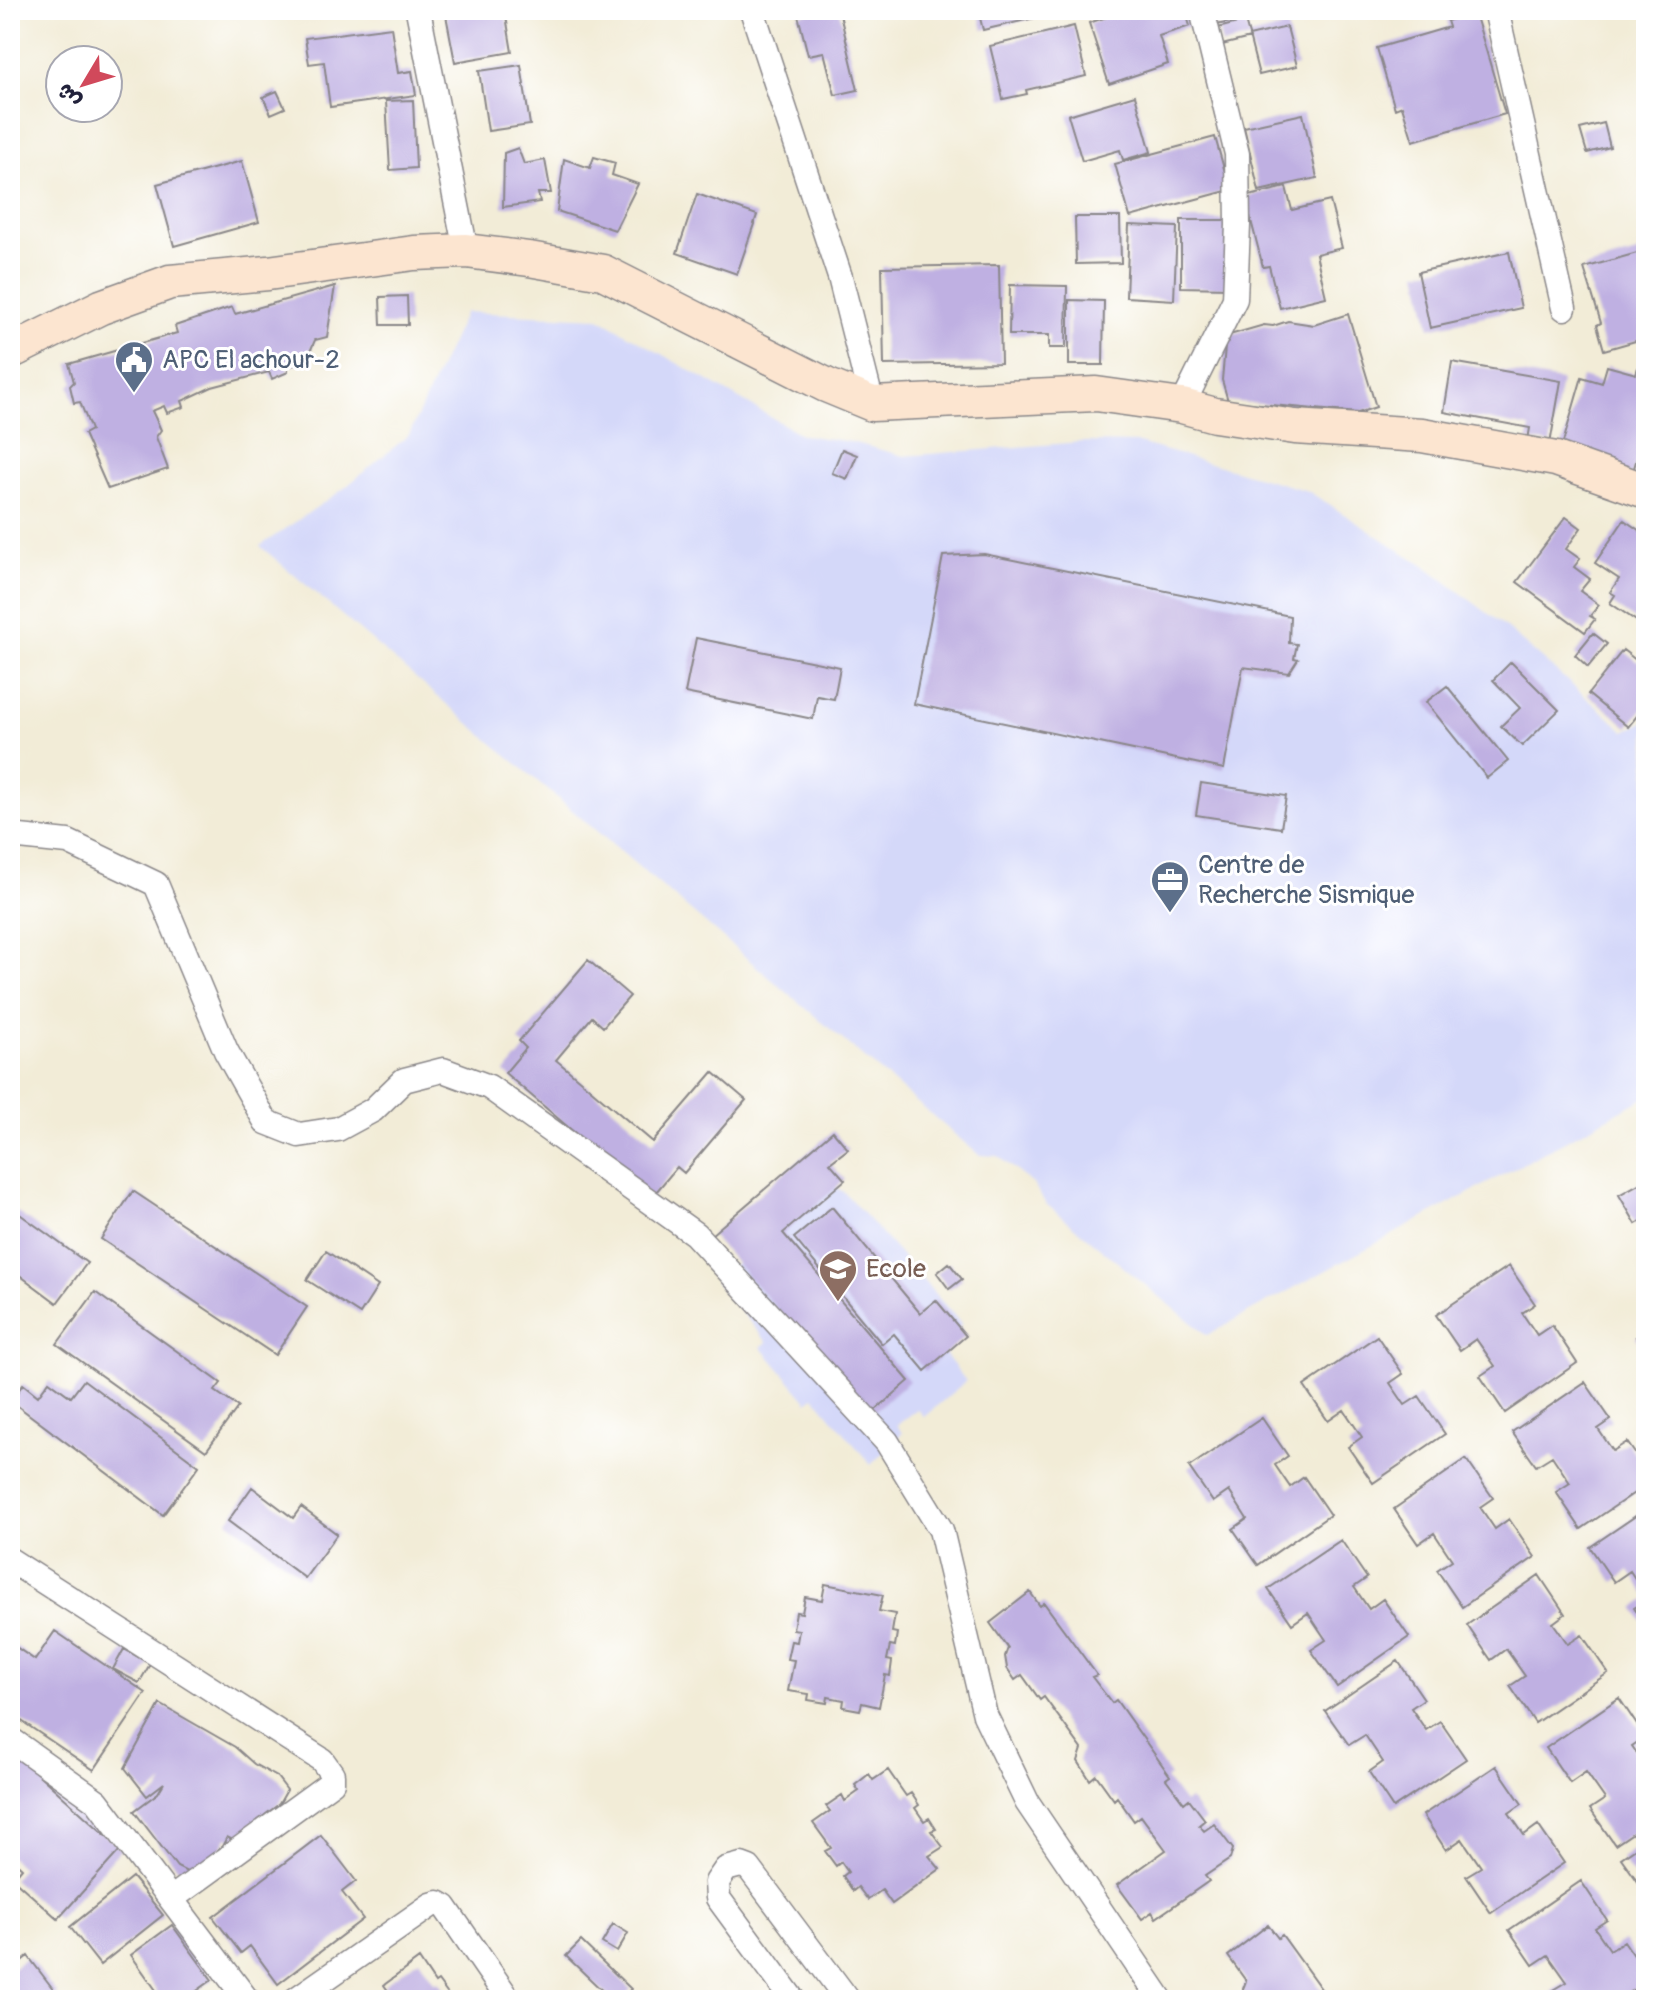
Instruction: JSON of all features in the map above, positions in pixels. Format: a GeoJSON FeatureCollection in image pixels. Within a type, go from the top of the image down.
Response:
{"type":"FeatureCollection","features":[{"type":"Feature","properties":{"kind":"street"},"geometry":{"type":"LineString","coordinates":[[418,10],[466,251]]}},
{"type":"Feature","properties":{"kind":"street"},"geometry":{"type":"LineString","coordinates":[[752,10],[840,277],[872,404]]}},
{"type":"Feature","properties":{"kind":"street"},"geometry":{"type":"LineString","coordinates":[[1182,406],[1235,299],[1237,154],[1202,10]]}},
{"type":"Feature","properties":{"kind":"street"},"geometry":{"type":"LineString","coordinates":[[1499,10],[1500,29],[1564,308]]}},
{"type":"Feature","properties":{"kind":"street"},"geometry":{"type":"LineString","coordinates":[[10,352],[101,307],[170,282],[268,273],[414,253],[466,251],[603,272],[826,385],[872,404],[1096,394],[1295,427],[1422,435],[1556,459],[1646,491]]}},
{"type":"Feature","properties":{"kind":"street"},"geometry":{"type":"LineString","coordinates":[[10,836],[68,842],[156,884],[226,1051],[266,1122],[299,1135],[338,1129],[373,1110],[404,1080],[443,1070],[489,1087],[695,1234],[887,1442],[919,1490],[941,1530],[985,1715],[1027,1802],[1161,2000]]}},
{"type":"Feature","properties":{"kind":"street"},"geometry":{"type":"LineString","coordinates":[[10,1560],[322,1760],[332,1774],[332,1782],[171,1899]]}},
{"type":"Feature","properties":{"kind":"street"},"geometry":{"type":"LineString","coordinates":[[10,1739],[97,1801],[244,1999]]}},
{"type":"Feature","properties":{"kind":"street"},"geometry":{"type":"LineString","coordinates":[[793,2000],[718,1898],[717,1882],[726,1869],[741,1865],[749,1868],[848,2000]]}},
{"type":"Feature","properties":{"kind":"street"},"geometry":{"type":"LineString","coordinates":[[295,2000],[438,1903],[445,1907],[509,2000]]}},
{"type":"Feature","properties":{"kind":"shaded area","name":"Centre de Recherche Sismique"},"geometry":{"type":"Polygon","coordinates":[[[465,312],[599,318],[802,435],[851,442],[904,456],[1081,442],[1139,443],[1308,491],[1429,569],[1498,621],[1625,731],[1646,721],[1646,1097],[1207,1335],[1046,1204],[1033,1184],[998,1156],[979,1155],[260,546],[342,490],[409,435],[465,312]]]}},
{"type":"Feature","properties":{"kind":"shaded area","name":"Ecole"},"geometry":{"type":"Polygon","coordinates":[[[826,1182],[844,1192],[962,1324],[938,1345],[966,1381],[924,1417],[917,1409],[897,1425],[902,1433],[871,1465],[814,1396],[808,1402],[761,1347],[767,1342],[715,1282],[826,1182]]]}},
{"type":"Feature","properties":{"kind":"building"},"geometry":{"type":"Polygon","coordinates":[[[445,10],[505,10],[512,52],[455,62],[445,10]]]}},
{"type":"Feature","properties":{"kind":"building"},"geometry":{"type":"Polygon","coordinates":[[[603,10],[651,10],[652,12],[605,20],[603,10]]]}},
{"type":"Feature","properties":{"kind":"building"},"geometry":{"type":"Polygon","coordinates":[[[839,10],[858,90],[835,95],[824,52],[808,55],[798,15],[839,10]]]}},
{"type":"Feature","properties":{"kind":"building"},"geometry":{"type":"Polygon","coordinates":[[[978,10],[1045,10],[1047,15],[983,30],[978,10]]]}},
{"type":"Feature","properties":{"kind":"building"},"geometry":{"type":"Polygon","coordinates":[[[1127,10],[1185,10],[1190,26],[1159,36],[1168,64],[1109,84],[1089,23],[1127,10]]]}},
{"type":"Feature","properties":{"kind":"building"},"geometry":{"type":"Polygon","coordinates":[[[1209,10],[1280,10],[1280,11],[1212,26],[1209,10]]]}},
{"type":"Feature","properties":{"kind":"building"},"geometry":{"type":"Polygon","coordinates":[[[1475,13],[1505,114],[1413,141],[1402,106],[1395,109],[1377,48],[1449,27],[1447,21],[1475,13]]]}},
{"type":"Feature","properties":{"kind":"building"},"geometry":{"type":"Polygon","coordinates":[[[1245,21],[1250,38],[1222,45],[1218,28],[1245,21]]]}},
{"type":"Feature","properties":{"kind":"building"},"geometry":{"type":"Polygon","coordinates":[[[1074,26],[1086,76],[1026,90],[1027,94],[1003,99],[990,46],[1074,26]]]}},
{"type":"Feature","properties":{"kind":"building"},"geometry":{"type":"Polygon","coordinates":[[[391,27],[398,73],[412,71],[416,95],[330,107],[324,62],[309,64],[305,38],[391,27]]]}},
{"type":"Feature","properties":{"kind":"building"},"geometry":{"type":"Polygon","coordinates":[[[1287,27],[1297,66],[1259,75],[1249,36],[1287,27]]]}},
{"type":"Feature","properties":{"kind":"building"},"geometry":{"type":"Polygon","coordinates":[[[521,65],[530,125],[488,131],[479,71],[521,65]]]}},
{"type":"Feature","properties":{"kind":"building"},"geometry":{"type":"Polygon","coordinates":[[[277,91],[285,108],[271,114],[263,97],[277,91]]]}},
{"type":"Feature","properties":{"kind":"building"},"geometry":{"type":"Polygon","coordinates":[[[1135,95],[1151,152],[1123,160],[1120,150],[1082,161],[1068,115],[1135,95]]]}},
{"type":"Feature","properties":{"kind":"building"},"geometry":{"type":"Polygon","coordinates":[[[413,100],[416,168],[390,170],[386,101],[413,100]]]}},
{"type":"Feature","properties":{"kind":"building"},"geometry":{"type":"Polygon","coordinates":[[[1303,114],[1317,178],[1259,191],[1244,127],[1303,114]]]}},
{"type":"Feature","properties":{"kind":"building"},"geometry":{"type":"Polygon","coordinates":[[[1604,123],[1610,147],[1587,153],[1580,129],[1604,123]]]}},
{"type":"Feature","properties":{"kind":"building"},"geometry":{"type":"Polygon","coordinates":[[[1215,137],[1230,190],[1130,217],[1115,164],[1215,137]]]}},
{"type":"Feature","properties":{"kind":"building"},"geometry":{"type":"Polygon","coordinates":[[[518,148],[524,164],[545,160],[551,193],[538,193],[540,202],[503,207],[504,153],[518,148]]]}},
{"type":"Feature","properties":{"kind":"building"},"geometry":{"type":"Polygon","coordinates":[[[594,157],[615,163],[612,175],[638,184],[615,230],[557,211],[564,159],[590,168],[594,157]]]}},
{"type":"Feature","properties":{"kind":"building"},"geometry":{"type":"Polygon","coordinates":[[[242,161],[259,222],[174,246],[157,184],[242,161]]]}},
{"type":"Feature","properties":{"kind":"building"},"geometry":{"type":"Polygon","coordinates":[[[1286,187],[1292,210],[1330,201],[1342,248],[1316,254],[1326,297],[1280,308],[1269,266],[1263,267],[1245,197],[1286,187]]]}},
{"type":"Feature","properties":{"kind":"building"},"geometry":{"type":"Polygon","coordinates":[[[697,194],[757,215],[737,274],[677,253],[697,194]]]}},
{"type":"Feature","properties":{"kind":"building"},"geometry":{"type":"Polygon","coordinates":[[[1075,217],[1120,217],[1121,263],[1076,264],[1075,217]]]}},
{"type":"Feature","properties":{"kind":"building"},"geometry":{"type":"Polygon","coordinates":[[[1181,220],[1229,220],[1228,288],[1181,287],[1181,220]]]}},
{"type":"Feature","properties":{"kind":"building"},"geometry":{"type":"Polygon","coordinates":[[[1129,225],[1177,227],[1174,300],[1126,297],[1129,225]]]}},
{"type":"Feature","properties":{"kind":"building"},"geometry":{"type":"Polygon","coordinates":[[[1644,251],[1646,338],[1604,350],[1597,325],[1601,323],[1584,268],[1644,251]]]}},
{"type":"Feature","properties":{"kind":"building"},"geometry":{"type":"Polygon","coordinates":[[[1509,252],[1521,308],[1430,328],[1418,272],[1509,252]]]}},
{"type":"Feature","properties":{"kind":"building"},"geometry":{"type":"Polygon","coordinates":[[[999,265],[1001,363],[884,365],[882,267],[999,265]]]}},
{"type":"Feature","properties":{"kind":"building"},"geometry":{"type":"Polygon","coordinates":[[[1010,285],[1067,286],[1066,348],[1049,348],[1049,335],[1009,335],[1010,285]]]}},
{"type":"Feature","properties":{"kind":"building","name":"APC El achour-2"},"geometry":{"type":"Polygon","coordinates":[[[335,286],[327,337],[315,340],[305,363],[288,366],[288,372],[272,379],[269,372],[212,387],[182,401],[184,407],[167,413],[164,406],[152,411],[161,430],[156,437],[168,469],[108,489],[84,434],[91,430],[80,402],[74,403],[70,386],[74,382],[69,364],[177,333],[175,326],[232,307],[235,314],[335,286]]]}},
{"type":"Feature","properties":{"kind":"building"},"geometry":{"type":"Polygon","coordinates":[[[407,296],[408,325],[381,325],[380,297],[407,296]]]}},
{"type":"Feature","properties":{"kind":"building"},"geometry":{"type":"Polygon","coordinates":[[[1069,300],[1104,301],[1103,365],[1069,365],[1069,300]]]}},
{"type":"Feature","properties":{"kind":"building"},"geometry":{"type":"Polygon","coordinates":[[[1348,314],[1376,407],[1358,413],[1228,401],[1222,380],[1226,336],[1288,321],[1314,325],[1348,314]]]}},
{"type":"Feature","properties":{"kind":"building"},"geometry":{"type":"Polygon","coordinates":[[[1452,362],[1561,381],[1550,444],[1528,440],[1530,428],[1444,412],[1452,362]]]}},
{"type":"Feature","properties":{"kind":"building"},"geometry":{"type":"Polygon","coordinates":[[[1639,364],[1646,366],[1646,427],[1632,475],[1560,453],[1582,377],[1602,383],[1607,366],[1636,374],[1639,364]]]}},
{"type":"Feature","properties":{"kind":"building"},"geometry":{"type":"Polygon","coordinates":[[[842,449],[857,455],[847,479],[832,473],[842,449]]]}},
{"type":"Feature","properties":{"kind":"building"},"geometry":{"type":"Polygon","coordinates":[[[1566,517],[1581,528],[1566,549],[1580,559],[1574,567],[1590,579],[1580,591],[1599,605],[1590,616],[1595,619],[1585,632],[1517,582],[1566,517]]]}},
{"type":"Feature","properties":{"kind":"building"},"geometry":{"type":"Polygon","coordinates":[[[1624,520],[1646,535],[1646,617],[1641,624],[1610,603],[1615,595],[1610,592],[1619,579],[1595,563],[1624,520]]]}},
{"type":"Feature","properties":{"kind":"building"},"geometry":{"type":"Polygon","coordinates":[[[984,554],[1290,616],[1289,643],[1297,644],[1294,658],[1298,659],[1289,673],[1243,667],[1224,769],[914,704],[943,556],[984,554]]]}},
{"type":"Feature","properties":{"kind":"building"},"geometry":{"type":"Polygon","coordinates":[[[1593,633],[1607,644],[1588,667],[1575,655],[1593,633]]]}},
{"type":"Feature","properties":{"kind":"building"},"geometry":{"type":"Polygon","coordinates":[[[696,638],[840,667],[834,699],[817,696],[813,719],[685,693],[696,638]]]}},
{"type":"Feature","properties":{"kind":"building"},"geometry":{"type":"Polygon","coordinates":[[[1623,650],[1646,668],[1646,705],[1628,727],[1588,694],[1623,650]]]}},
{"type":"Feature","properties":{"kind":"building"},"geometry":{"type":"Polygon","coordinates":[[[1511,662],[1559,710],[1522,746],[1501,726],[1520,708],[1493,680],[1511,662]]]}},
{"type":"Feature","properties":{"kind":"building"},"geometry":{"type":"Polygon","coordinates":[[[1447,686],[1508,761],[1487,778],[1426,702],[1447,686]]]}},
{"type":"Feature","properties":{"kind":"building"},"geometry":{"type":"Polygon","coordinates":[[[1201,783],[1286,796],[1281,828],[1196,815],[1201,783]]]}},
{"type":"Feature","properties":{"kind":"building"},"geometry":{"type":"Polygon","coordinates":[[[588,960],[630,996],[603,1027],[592,1017],[556,1060],[653,1142],[713,1072],[746,1100],[684,1173],[677,1167],[651,1198],[505,1073],[526,1048],[519,1041],[588,960]]]}},
{"type":"Feature","properties":{"kind":"building"},"geometry":{"type":"Polygon","coordinates":[[[833,1131],[848,1149],[830,1163],[845,1180],[783,1233],[909,1381],[871,1414],[711,1235],[833,1131]]]}},
{"type":"Feature","properties":{"kind":"building"},"geometry":{"type":"Polygon","coordinates":[[[1646,1180],[1646,1218],[1636,1224],[1619,1195],[1646,1180]]]}},
{"type":"Feature","properties":{"kind":"building"},"geometry":{"type":"Polygon","coordinates":[[[133,1191],[307,1307],[275,1355],[101,1239],[133,1191]]]}},
{"type":"Feature","properties":{"kind":"building"},"geometry":{"type":"Polygon","coordinates":[[[10,1207],[87,1263],[57,1303],[10,1268],[10,1207]]]}},
{"type":"Feature","properties":{"kind":"building"},"geometry":{"type":"Polygon","coordinates":[[[832,1207],[920,1313],[936,1300],[966,1336],[925,1371],[894,1334],[882,1344],[794,1238],[832,1207]]]}},
{"type":"Feature","properties":{"kind":"building"},"geometry":{"type":"Polygon","coordinates":[[[326,1251],[378,1286],[360,1314],[307,1280],[326,1251]]]}},
{"type":"Feature","properties":{"kind":"building"},"geometry":{"type":"Polygon","coordinates":[[[949,1263],[962,1279],[949,1289],[937,1273],[949,1263]]]}},
{"type":"Feature","properties":{"kind":"building"},"geometry":{"type":"Polygon","coordinates":[[[1509,1266],[1535,1304],[1522,1313],[1537,1335],[1552,1325],[1577,1363],[1505,1413],[1480,1376],[1495,1366],[1476,1339],[1460,1350],[1436,1315],[1509,1266]]]}},
{"type":"Feature","properties":{"kind":"building"},"geometry":{"type":"Polygon","coordinates":[[[95,1292],[221,1383],[215,1391],[238,1407],[206,1451],[57,1344],[95,1292]]]}},
{"type":"Feature","properties":{"kind":"building"},"geometry":{"type":"Polygon","coordinates":[[[1646,1332],[1646,1354],[1636,1337],[1646,1332]]]}},
{"type":"Feature","properties":{"kind":"building"},"geometry":{"type":"Polygon","coordinates":[[[1377,1336],[1403,1374],[1390,1383],[1405,1405],[1419,1396],[1445,1434],[1373,1483],[1348,1447],[1362,1437],[1344,1410],[1328,1421],[1304,1386],[1377,1336]]]}},
{"type":"Feature","properties":{"kind":"building"},"geometry":{"type":"Polygon","coordinates":[[[84,1380],[199,1466],[163,1515],[11,1401],[23,1384],[38,1396],[49,1381],[71,1397],[84,1380]]]}},
{"type":"Feature","properties":{"kind":"building"},"geometry":{"type":"Polygon","coordinates":[[[1585,1382],[1611,1420],[1598,1429],[1613,1451],[1627,1442],[1646,1469],[1646,1485],[1581,1529],[1556,1492],[1570,1483],[1552,1456],[1536,1466],[1512,1432],[1585,1382]]]}},
{"type":"Feature","properties":{"kind":"building"},"geometry":{"type":"Polygon","coordinates":[[[1262,1418],[1288,1456],[1275,1465],[1290,1487],[1304,1477],[1330,1515],[1258,1565],[1233,1529],[1247,1519],[1229,1491],[1213,1502],[1189,1467],[1262,1418]]]}},
{"type":"Feature","properties":{"kind":"building"},"geometry":{"type":"Polygon","coordinates":[[[1466,1459],[1493,1498],[1480,1507],[1495,1529],[1509,1519],[1535,1557],[1462,1607],[1437,1570],[1452,1560],[1434,1533],[1418,1544],[1394,1509],[1466,1459]]]}},
{"type":"Feature","properties":{"kind":"building"},"geometry":{"type":"Polygon","coordinates":[[[252,1487],[293,1518],[301,1507],[337,1534],[305,1578],[228,1521],[252,1487]]]}},
{"type":"Feature","properties":{"kind":"building"},"geometry":{"type":"Polygon","coordinates":[[[1646,1509],[1646,1595],[1630,1571],[1614,1582],[1590,1547],[1646,1509]]]}},
{"type":"Feature","properties":{"kind":"building"},"geometry":{"type":"Polygon","coordinates":[[[1341,1540],[1367,1578],[1354,1587],[1369,1609],[1383,1599],[1409,1637],[1337,1687],[1311,1650],[1326,1640],[1308,1613],[1292,1624],[1268,1589],[1341,1540]]]}},
{"type":"Feature","properties":{"kind":"building"},"geometry":{"type":"Polygon","coordinates":[[[1539,1575],[1565,1614],[1553,1623],[1568,1644],[1582,1635],[1608,1673],[1535,1723],[1510,1686],[1525,1676],[1506,1649],[1491,1660],[1467,1625],[1539,1575]]]}},
{"type":"Feature","properties":{"kind":"building"},"geometry":{"type":"Polygon","coordinates":[[[825,1584],[883,1595],[879,1611],[895,1614],[892,1632],[897,1633],[895,1646],[890,1645],[887,1660],[892,1661],[890,1676],[885,1675],[879,1707],[862,1703],[860,1710],[843,1707],[844,1700],[828,1697],[827,1703],[808,1700],[809,1694],[788,1691],[794,1660],[787,1659],[791,1641],[797,1642],[799,1630],[793,1629],[796,1612],[802,1613],[805,1597],[822,1600],[825,1584]]]}},
{"type":"Feature","properties":{"kind":"building"},"geometry":{"type":"Polygon","coordinates":[[[1030,1592],[1040,1606],[1044,1603],[1097,1675],[1092,1677],[1112,1703],[1116,1700],[1170,1776],[1166,1779],[1184,1803],[1189,1799],[1205,1820],[1199,1825],[1204,1831],[1214,1824],[1233,1849],[1230,1859],[1205,1876],[1209,1881],[1156,1918],[1152,1912],[1142,1919],[1117,1885],[1166,1850],[1141,1816],[1134,1821],[1096,1775],[1090,1780],[1078,1761],[1082,1749],[1044,1697],[1040,1700],[1022,1675],[1015,1680],[1007,1668],[1005,1656],[1008,1648],[990,1623],[1030,1592]]]}},
{"type":"Feature","properties":{"kind":"building"},"geometry":{"type":"Polygon","coordinates":[[[1646,1600],[1646,1626],[1634,1608],[1646,1600]]]}},
{"type":"Feature","properties":{"kind":"building"},"geometry":{"type":"Polygon","coordinates":[[[55,1631],[146,1693],[94,1770],[10,1713],[10,1643],[35,1660],[55,1631]]]}},
{"type":"Feature","properties":{"kind":"building"},"geometry":{"type":"Polygon","coordinates":[[[124,1649],[150,1664],[139,1683],[113,1669],[124,1649]]]}},
{"type":"Feature","properties":{"kind":"building"},"geometry":{"type":"Polygon","coordinates":[[[1398,1661],[1424,1699],[1411,1708],[1426,1730],[1440,1721],[1466,1759],[1393,1808],[1369,1772],[1383,1762],[1365,1735],[1349,1745],[1325,1711],[1398,1661]]]}},
{"type":"Feature","properties":{"kind":"building"},"geometry":{"type":"Polygon","coordinates":[[[1619,1698],[1645,1737],[1632,1746],[1646,1766],[1646,1824],[1615,1845],[1590,1809],[1605,1799],[1586,1772],[1570,1783],[1546,1748],[1619,1698]]]}},
{"type":"Feature","properties":{"kind":"building"},"geometry":{"type":"Polygon","coordinates":[[[160,1704],[235,1747],[254,1764],[277,1777],[287,1790],[279,1804],[233,1840],[227,1837],[220,1850],[189,1873],[177,1867],[134,1811],[158,1793],[164,1783],[147,1796],[125,1768],[160,1704]]]}},
{"type":"Feature","properties":{"kind":"building"},"geometry":{"type":"Polygon","coordinates":[[[10,1749],[121,1849],[58,1919],[13,1879],[22,1868],[10,1857],[10,1749]]]}},
{"type":"Feature","properties":{"kind":"building"},"geometry":{"type":"Polygon","coordinates":[[[1496,1766],[1522,1804],[1509,1813],[1524,1835],[1538,1825],[1564,1863],[1491,1913],[1466,1876],[1481,1867],[1462,1839],[1446,1850],[1423,1815],[1496,1766]]]}},
{"type":"Feature","properties":{"kind":"building"},"geometry":{"type":"Polygon","coordinates":[[[888,1770],[906,1796],[911,1793],[919,1805],[915,1808],[924,1821],[929,1818],[936,1829],[931,1831],[943,1847],[929,1856],[940,1869],[892,1904],[882,1890],[868,1900],[858,1887],[853,1891],[843,1876],[848,1872],[841,1862],[836,1866],[825,1851],[831,1848],[813,1823],[830,1811],[826,1806],[842,1795],[845,1801],[859,1791],[855,1785],[869,1774],[873,1780],[888,1770]]]}},
{"type":"Feature","properties":{"kind":"building"},"geometry":{"type":"Polygon","coordinates":[[[321,1835],[356,1881],[342,1892],[363,1919],[278,1984],[250,1946],[241,1953],[213,1917],[321,1835]]]}},
{"type":"Feature","properties":{"kind":"building"},"geometry":{"type":"Polygon","coordinates":[[[1646,1841],[1646,1893],[1621,1858],[1646,1841]]]}},
{"type":"Feature","properties":{"kind":"building"},"geometry":{"type":"Polygon","coordinates":[[[132,1877],[163,1915],[100,1965],[70,1927],[132,1877]]]}},
{"type":"Feature","properties":{"kind":"building"},"geometry":{"type":"Polygon","coordinates":[[[1581,1881],[1607,1920],[1595,1928],[1610,1950],[1624,1941],[1646,1973],[1646,1981],[1618,2000],[1558,2000],[1552,1991],[1567,1982],[1548,1955],[1533,1965],[1509,1930],[1581,1881]]]}},
{"type":"Feature","properties":{"kind":"building"},"geometry":{"type":"Polygon","coordinates":[[[613,1924],[628,1933],[617,1952],[602,1943],[613,1924]]]}},
{"type":"Feature","properties":{"kind":"building"},"geometry":{"type":"Polygon","coordinates":[[[172,1925],[212,1980],[184,2000],[163,2000],[131,1955],[172,1925]]]}},
{"type":"Feature","properties":{"kind":"building"},"geometry":{"type":"Polygon","coordinates":[[[1268,1925],[1278,1938],[1282,1935],[1329,2000],[1244,2000],[1246,1981],[1228,1956],[1268,1925]]]}},
{"type":"Feature","properties":{"kind":"building"},"geometry":{"type":"Polygon","coordinates":[[[581,1941],[631,1989],[620,2000],[612,2000],[566,1956],[581,1941]]]}},
{"type":"Feature","properties":{"kind":"building"},"geometry":{"type":"Polygon","coordinates":[[[28,1956],[57,1994],[50,2000],[10,2000],[10,1970],[28,1956]]]}},
{"type":"Feature","properties":{"kind":"building"},"geometry":{"type":"Polygon","coordinates":[[[419,1959],[435,1983],[438,1981],[452,2000],[383,2000],[391,1995],[384,1985],[419,1959]]]}},
{"type":"Feature","properties":{"kind":"place","name":"APC El achour-2"},"geometry":{"type":"Point","coordinates":[134,394]}},
{"type":"Feature","properties":{"kind":"place","name":"Centre de Recherche Sismique"},"geometry":{"type":"Point","coordinates":[1170,914]}},
{"type":"Feature","properties":{"kind":"place","name":"Ecole"},"geometry":{"type":"Point","coordinates":[838,1303]}}]}
